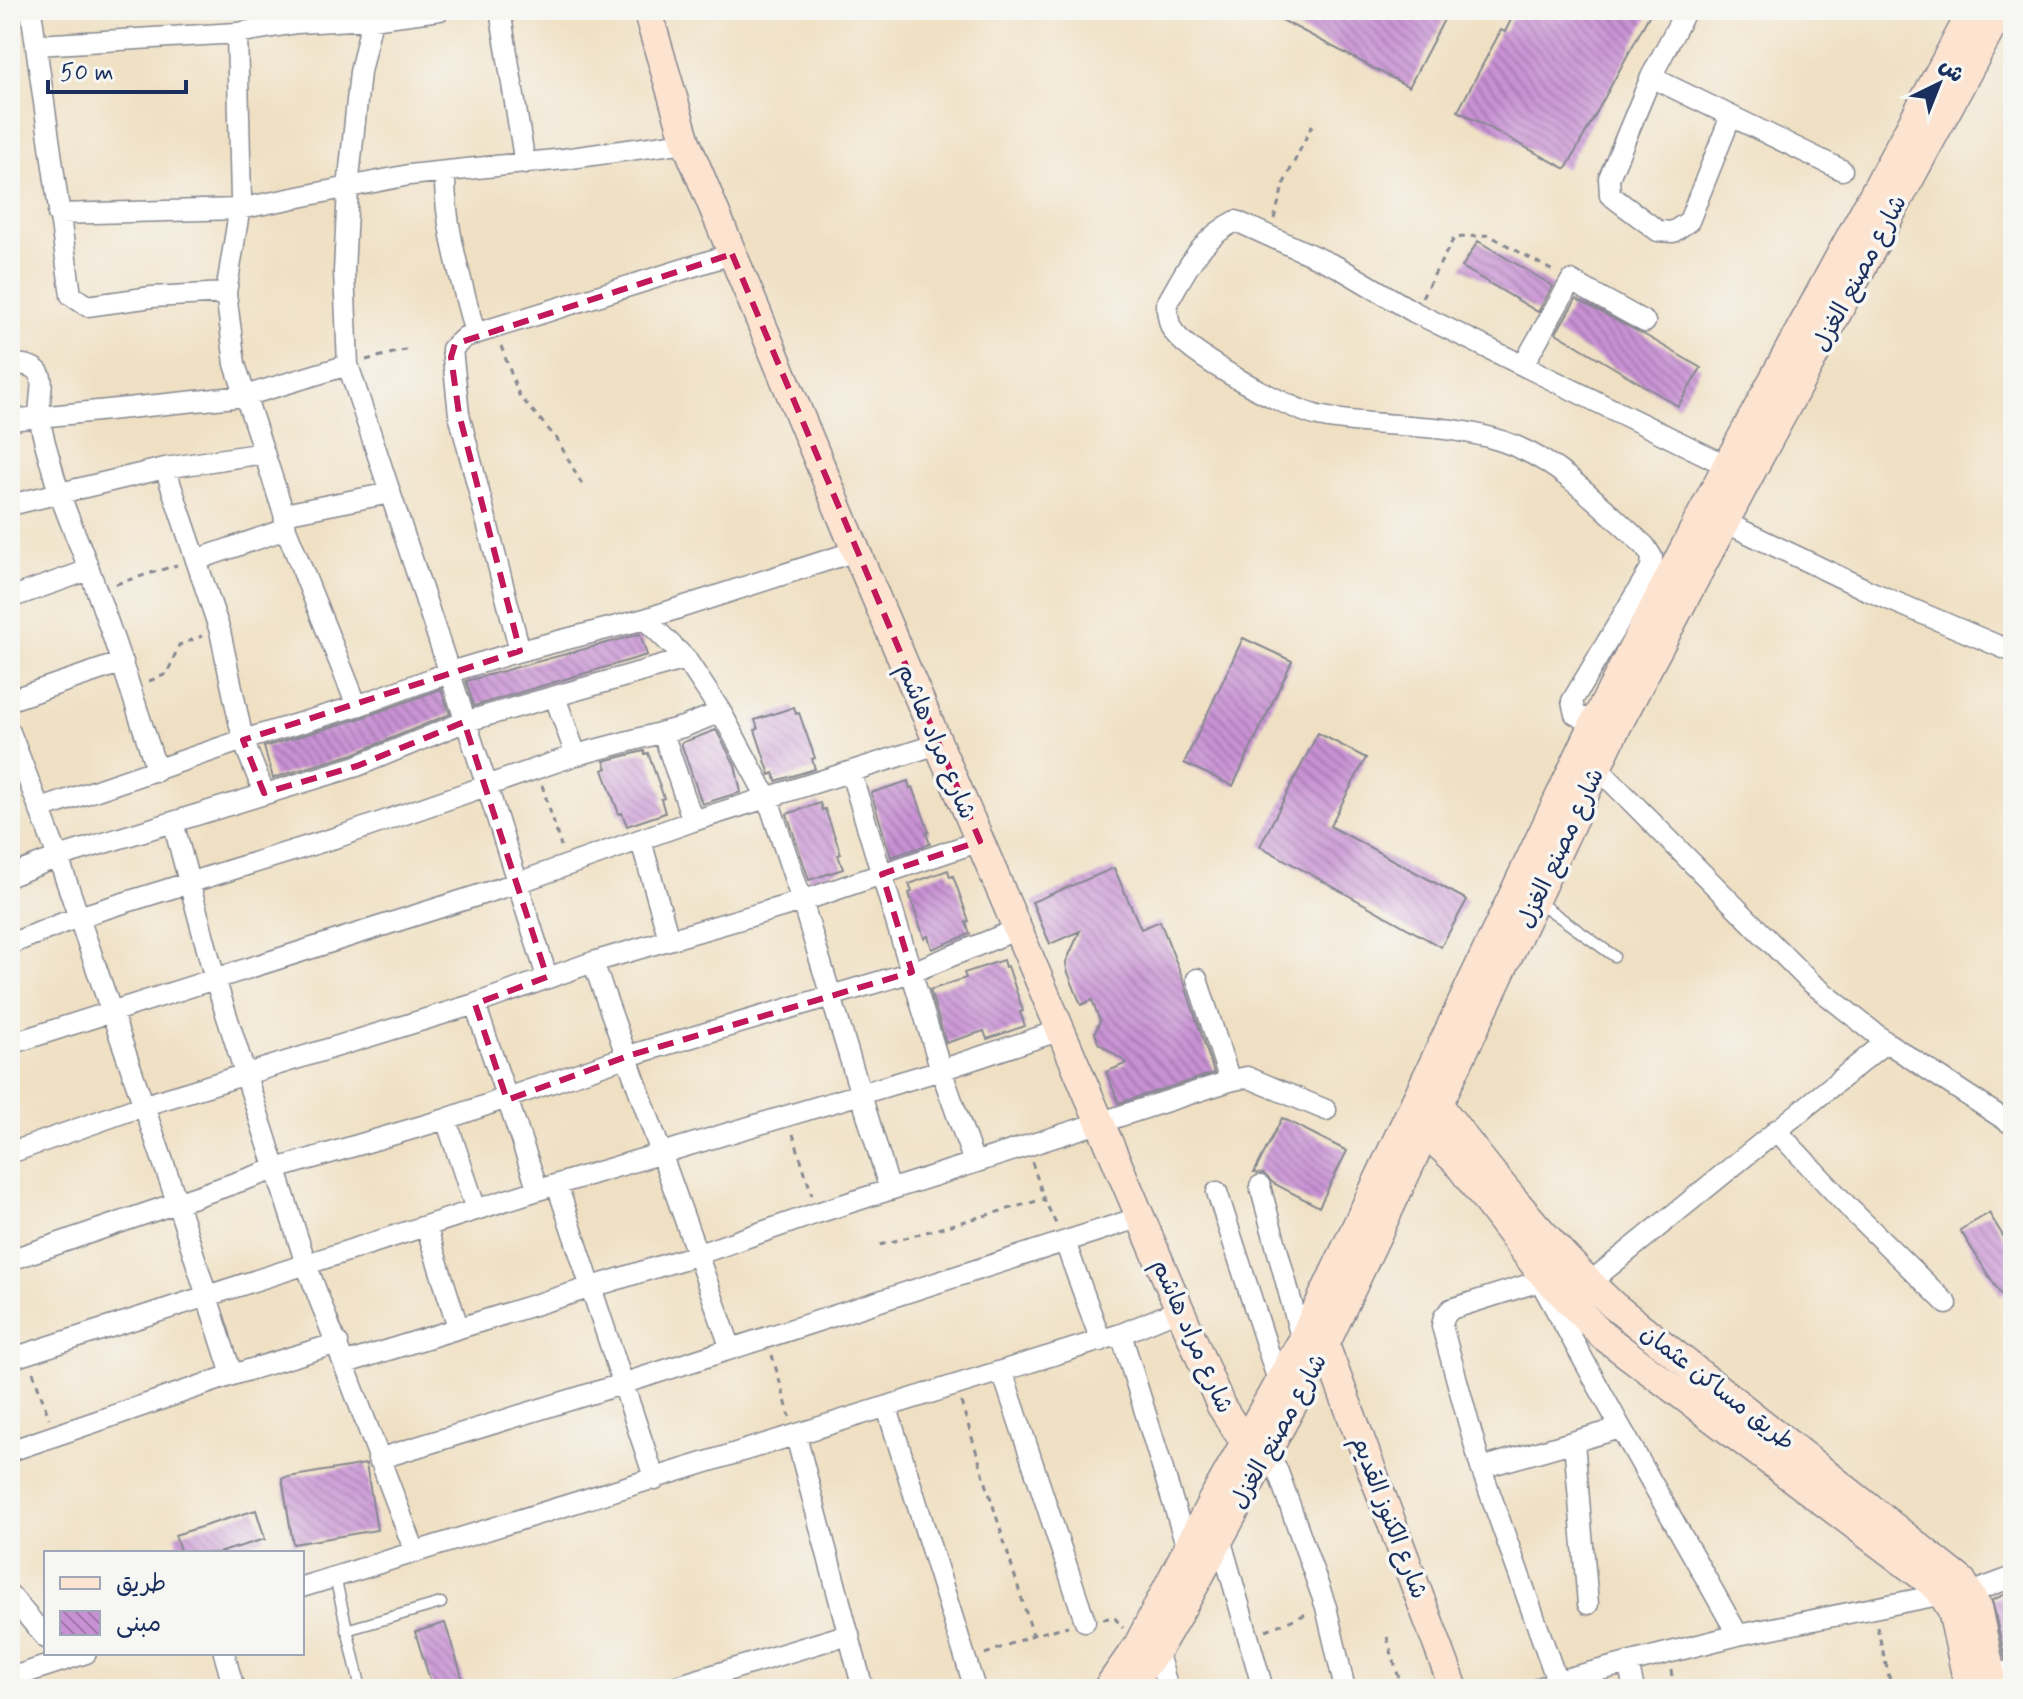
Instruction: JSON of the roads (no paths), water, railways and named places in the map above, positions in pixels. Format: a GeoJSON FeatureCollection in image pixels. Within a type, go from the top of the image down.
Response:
{"type":"FeatureCollection","features":[{"type":"Feature","properties":{"kind":"street"},"geometry":{"type":"LineString","coordinates":[[31,10],[71,295],[87,306],[152,297],[226,293]]}},
{"type":"Feature","properties":{"kind":"street"},"geometry":{"type":"LineString","coordinates":[[37,45],[237,33],[297,23],[372,19],[440,10]]}},
{"type":"Feature","properties":{"kind":"street"},"geometry":{"type":"LineString","coordinates":[[500,10],[525,164]]}},
{"type":"Feature","properties":{"kind":"street","name":"شارع مراد هاشم"},"geometry":{"type":"LineString","coordinates":[[647,10],[686,142],[938,744],[1221,1406],[1237,1431],[1257,1444]]}},
{"type":"Feature","properties":{"kind":"street"},"geometry":{"type":"LineString","coordinates":[[1686,10],[1651,77],[1609,178],[1610,195],[1658,231],[1673,232],[1689,221],[1731,116]]}},
{"type":"Feature","properties":{"kind":"street","name":"شارع مصنع الغزل"},"geometry":{"type":"LineString","coordinates":[[1738,471],[1973,10]]}},
{"type":"Feature","properties":{"kind":"street","name":"شارع مصنع الغزل"},"geometry":{"type":"LineString","coordinates":[[1128,1689],[1213,1499],[1257,1444],[1313,1343],[1589,759],[1713,517],[2001,10]]}},
{"type":"Feature","properties":{"kind":"street"},"geometry":{"type":"LineString","coordinates":[[372,19],[360,72],[348,188],[344,272],[348,365],[547,977]]}},
{"type":"Feature","properties":{"kind":"street"},"geometry":{"type":"LineString","coordinates":[[237,33],[241,129],[239,209],[226,293],[233,353],[285,522],[357,706]]}},
{"type":"Feature","properties":{"kind":"street"},"geometry":{"type":"LineString","coordinates":[[1651,77],[1842,170]]}},
{"type":"Feature","properties":{"kind":"street"},"geometry":{"type":"LineString","coordinates":[[58,214],[239,209],[409,175],[525,164],[686,142]]}},
{"type":"Feature","properties":{"kind":"street"},"geometry":{"type":"LineString","coordinates":[[445,173],[455,252],[485,331]]}},
{"type":"Feature","properties":{"kind":"street"},"geometry":{"type":"LineString","coordinates":[[1604,729],[1575,714],[1572,701],[1651,568],[1652,557],[1645,546],[1571,479],[1516,446],[1466,432],[1320,417],[1284,402],[1224,370],[1190,347],[1172,329],[1166,305],[1199,248],[1236,221],[1338,267],[1414,312],[1738,471]]}},
{"type":"Feature","properties":{"kind":"street"},"geometry":{"type":"LineString","coordinates":[[520,651],[459,414],[452,349],[465,337],[732,254]]}},
{"type":"Feature","properties":{"kind":"street"},"geometry":{"type":"LineString","coordinates":[[1523,365],[1571,281],[1645,322]]}},
{"type":"Feature","properties":{"kind":"street"},"geometry":{"type":"LineString","coordinates":[[10,364],[25,364],[40,373],[43,380],[39,417],[58,492],[123,662],[157,771]]}},
{"type":"Feature","properties":{"kind":"street"},"geometry":{"type":"LineString","coordinates":[[10,420],[245,396],[348,365]]}},
{"type":"Feature","properties":{"kind":"street"},"geometry":{"type":"LineString","coordinates":[[10,505],[165,468],[264,453]]}},
{"type":"Feature","properties":{"kind":"street"},"geometry":{"type":"LineString","coordinates":[[165,468],[220,631],[243,740],[264,793]]}},
{"type":"Feature","properties":{"kind":"street"},"geometry":{"type":"LineString","coordinates":[[196,560],[285,522],[390,493]]}},
{"type":"Feature","properties":{"kind":"street"},"geometry":{"type":"LineString","coordinates":[[1713,517],[1867,590],[2013,652]]}},
{"type":"Feature","properties":{"kind":"street"},"geometry":{"type":"LineString","coordinates":[[41,809],[243,740],[357,706],[450,672],[645,619],[856,551]]}},
{"type":"Feature","properties":{"kind":"street"},"geometry":{"type":"LineString","coordinates":[[10,598],[93,580]]}},
{"type":"Feature","properties":{"kind":"street"},"geometry":{"type":"LineString","coordinates":[[645,619],[686,659],[721,712],[768,799],[890,1190]]}},
{"type":"Feature","properties":{"kind":"street"},"geometry":{"type":"LineString","coordinates":[[10,876],[58,857],[357,766],[464,722],[686,659]]}},
{"type":"Feature","properties":{"kind":"street"},"geometry":{"type":"LineString","coordinates":[[10,700],[123,662]]}},
{"type":"Feature","properties":{"kind":"street"},"geometry":{"type":"LineString","coordinates":[[555,697],[576,755]]}},
{"type":"Feature","properties":{"kind":"street"},"geometry":{"type":"LineString","coordinates":[[10,944],[78,917],[341,836],[576,755],[663,733],[721,712]]}},
{"type":"Feature","properties":{"kind":"street"},"geometry":{"type":"LineString","coordinates":[[10,732],[16,769],[41,809],[177,1202],[232,1375]]}},
{"type":"Feature","properties":{"kind":"street"},"geometry":{"type":"LineString","coordinates":[[663,733],[693,821]]}},
{"type":"Feature","properties":{"kind":"street"},"geometry":{"type":"LineString","coordinates":[[10,1044],[517,883],[693,821],[938,744]]}},
{"type":"Feature","properties":{"kind":"street"},"geometry":{"type":"LineString","coordinates":[[1589,759],[1809,981],[1886,1042],[2013,1125]]}},
{"type":"Feature","properties":{"kind":"street"},"geometry":{"type":"LineString","coordinates":[[851,773],[941,1070],[974,1162]]}},
{"type":"Feature","properties":{"kind":"street"},"geometry":{"type":"LineString","coordinates":[[173,822],[215,979],[306,1264],[415,1552]]}},
{"type":"Feature","properties":{"kind":"street"},"geometry":{"type":"LineString","coordinates":[[641,841],[669,939]]}},
{"type":"Feature","properties":{"kind":"street"},"geometry":{"type":"LineString","coordinates":[[10,1153],[142,1106],[475,1004],[593,962],[802,901],[980,841]]}},
{"type":"Feature","properties":{"kind":"street"},"geometry":{"type":"LineString","coordinates":[[10,1260],[276,1169],[507,1100],[628,1056],[912,972],[1018,929]]}},
{"type":"Feature","properties":{"kind":"street"},"geometry":{"type":"LineString","coordinates":[[593,962],[731,1349]]}},
{"type":"Feature","properties":{"kind":"street"},"geometry":{"type":"LineString","coordinates":[[1197,979],[1230,1081]]}},
{"type":"Feature","properties":{"kind":"street"},"geometry":{"type":"LineString","coordinates":[[475,1004],[507,1100],[590,1287],[655,1480]]}},
{"type":"Feature","properties":{"kind":"street"},"geometry":{"type":"LineString","coordinates":[[18,1356],[476,1210],[941,1070],[1061,1030]]}},
{"type":"Feature","properties":{"kind":"street"},"geometry":{"type":"LineString","coordinates":[[1589,1283],[1886,1042]]}},
{"type":"Feature","properties":{"kind":"street"},"geometry":{"type":"LineString","coordinates":[[346,1363],[696,1255],[817,1213],[1230,1081],[1247,1077],[1326,1110]]}},
{"type":"Feature","properties":{"kind":"street","name":"طريق مساكن عثمان"},"geometry":{"type":"LineString","coordinates":[[1432,1094],[1463,1153],[1543,1279],[1579,1314],[1626,1355],[1957,1593]]}},
{"type":"Feature","properties":{"kind":"street"},"geometry":{"type":"LineString","coordinates":[[446,1119],[476,1210]]}},
{"type":"Feature","properties":{"kind":"street","name":"طريق مساكن عثمان"},"geometry":{"type":"LineString","coordinates":[[1417,1124],[1463,1153],[1589,1283],[1640,1327],[1951,1570],[1957,1593],[1952,1610],[1992,1681]]}},
{"type":"Feature","properties":{"kind":"street"},"geometry":{"type":"LineString","coordinates":[[1776,1130],[1852,1211],[1947,1304]]}},
{"type":"Feature","properties":{"kind":"street"},"geometry":{"type":"LineString","coordinates":[[1260,1186],[1313,1343]]}},
{"type":"Feature","properties":{"kind":"street"},"geometry":{"type":"LineString","coordinates":[[1217,1192],[1279,1384]]}},
{"type":"Feature","properties":{"kind":"street"},"geometry":{"type":"LineString","coordinates":[[378,1459],[1141,1217]]}},
{"type":"Feature","properties":{"kind":"street"},"geometry":{"type":"LineString","coordinates":[[426,1226],[458,1327]]}},
{"type":"Feature","properties":{"kind":"street"},"geometry":{"type":"LineString","coordinates":[[1065,1242],[1101,1341]]}},
{"type":"Feature","properties":{"kind":"street"},"geometry":{"type":"LineString","coordinates":[[1557,1681],[1481,1468],[1442,1326],[1444,1317],[1451,1309],[1543,1279],[1621,1428],[1738,1635]]}},
{"type":"Feature","properties":{"kind":"street"},"geometry":{"type":"LineString","coordinates":[[304,1586],[1101,1341],[1181,1309]]}},
{"type":"Feature","properties":{"kind":"street"},"geometry":{"type":"LineString","coordinates":[[1121,1334],[1188,1551]]}},
{"type":"Feature","properties":{"kind":"street"},"geometry":{"type":"LineString","coordinates":[[10,1451],[232,1375],[338,1343]]}},
{"type":"Feature","properties":{"kind":"street","name":"شارع مصنع الغزل"},"geometry":{"type":"LineString","coordinates":[[1107,1689],[1147,1647],[1220,1538],[1279,1384],[1313,1343]]}},
{"type":"Feature","properties":{"kind":"street","name":"شارع الكنوز القديم"},"geometry":{"type":"LineString","coordinates":[[1313,1343],[1454,1689]]}},
{"type":"Feature","properties":{"kind":"street"},"geometry":{"type":"LineString","coordinates":[[1002,1371],[1085,1621]]}},
{"type":"Feature","properties":{"kind":"street"},"geometry":{"type":"LineString","coordinates":[[887,1408],[975,1689]]}},
{"type":"Feature","properties":{"kind":"street"},"geometry":{"type":"LineString","coordinates":[[1481,1468],[1621,1428]]}},
{"type":"Feature","properties":{"kind":"street"},"geometry":{"type":"LineString","coordinates":[[796,1436],[863,1689]]}},
{"type":"Feature","properties":{"kind":"street"},"geometry":{"type":"LineString","coordinates":[[1574,1442],[1588,1604]]}},
{"type":"Feature","properties":{"kind":"street"},"geometry":{"type":"LineString","coordinates":[[1257,1444],[1278,1472],[1326,1607],[1345,1689]]}},
{"type":"Feature","properties":{"kind":"street"},"geometry":{"type":"LineString","coordinates":[[1220,1538],[1263,1689]]}},
{"type":"Feature","properties":{"kind":"street"},"geometry":{"type":"LineString","coordinates":[[1537,1689],[1557,1681],[1738,1635],[1957,1593],[2013,1577]]}},
{"type":"Feature","properties":{"kind":"street"},"geometry":{"type":"LineString","coordinates":[[10,1595],[44,1636]]}},
{"type":"Feature","properties":{"kind":"street"},"geometry":{"type":"LineString","coordinates":[[667,1689],[849,1634]]}},
{"type":"Feature","properties":{"kind":"street"},"geometry":{"type":"LineString","coordinates":[[1147,1647],[1168,1689]]}},
{"type":"Feature","properties":{"kind":"street"},"geometry":{"type":"LineString","coordinates":[[225,1655],[234,1689]]}},
{"type":"Feature","properties":{"kind":"street"},"geometry":{"type":"LineString","coordinates":[[10,1678],[62,1656]]}},
{"type":"Feature","properties":{"kind":"street"},"geometry":{"type":"LineString","coordinates":[[1628,1663],[1634,1689]]}},
{"type":"Feature","properties":{"kind":"lane"},"geometry":{"type":"LineString","coordinates":[[1526,894],[1614,956]]}},
{"type":"Feature","properties":{"kind":"lane"},"geometry":{"type":"LineString","coordinates":[[335,1577],[361,1689]]}},
{"type":"Feature","properties":{"kind":"lane"},"geometry":{"type":"LineString","coordinates":[[346,1630],[441,1603]]}}]}
